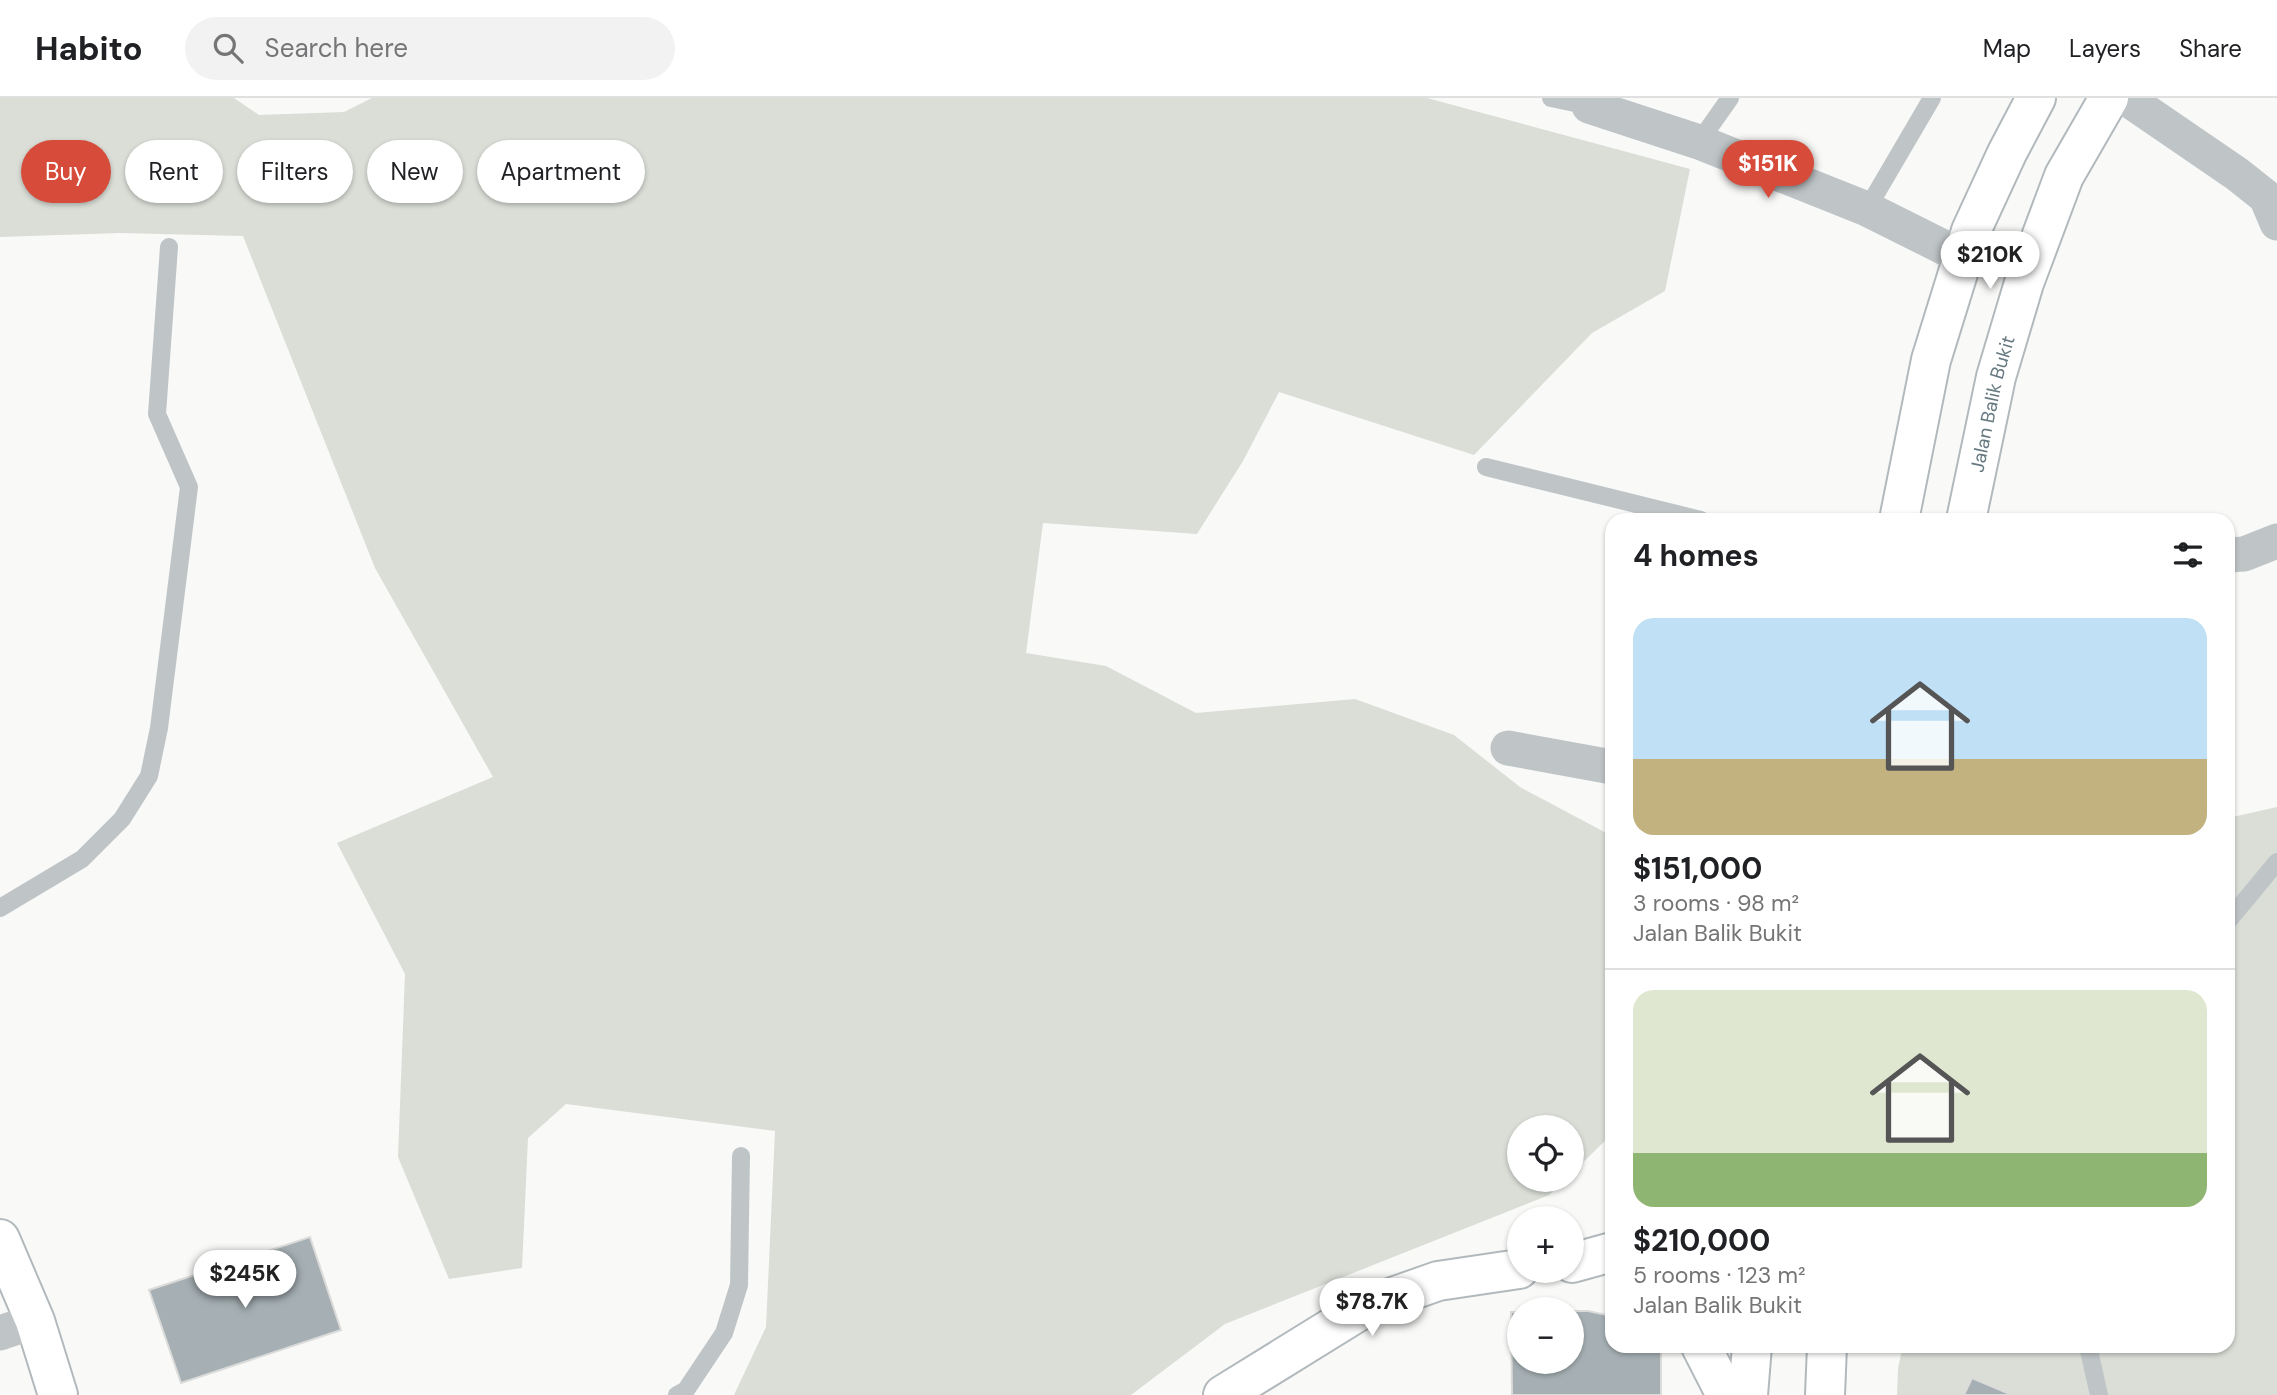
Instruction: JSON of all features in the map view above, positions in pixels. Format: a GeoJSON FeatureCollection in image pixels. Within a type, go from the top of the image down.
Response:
{"type":"FeatureCollection","features":[{"type":"Feature","properties":{"kind":"main road"},"geometry":{"type":"LineString","coordinates":[[1900,513],[1931,360],[1971,231],[2036,98]]}},
{"type":"Feature","properties":{"kind":"main road","name":"Jalan Balik Bukit"},"geometry":{"type":"LineString","coordinates":[[1967,513],[1996,377],[2024,283],[2064,176],[2109,98]]}},
{"type":"Feature","properties":{"kind":"main road"},"geometry":{"type":"LineString","coordinates":[[0,1239],[18,1327],[58,1395]]}},
{"type":"Feature","properties":{"kind":"main road"},"geometry":{"type":"LineString","coordinates":[[1584,1261],[1605,1254]]}},
{"type":"Feature","properties":{"kind":"main road"},"geometry":{"type":"LineString","coordinates":[[1584,1268],[1605,1274]]}},
{"type":"Feature","properties":{"kind":"main road"},"geometry":{"type":"LineString","coordinates":[[1233,1392],[1367,1306],[1438,1281],[1507,1271]]}},
{"type":"Feature","properties":{"kind":"main road"},"geometry":{"type":"LineString","coordinates":[[1705,1353],[1726,1395]]}},
{"type":"Feature","properties":{"kind":"main road"},"geometry":{"type":"LineString","coordinates":[[1748,1395],[1751,1353]]}},
{"type":"Feature","properties":{"kind":"main road"},"geometry":{"type":"LineString","coordinates":[[1825,1395],[1827,1353]]}},
{"type":"Feature","properties":{"kind":"street"},"geometry":{"type":"LineString","coordinates":[[2126,98],[2266,197],[2277,223]]}},
{"type":"Feature","properties":{"kind":"street"},"geometry":{"type":"LineString","coordinates":[[1589,102],[1699,142],[1867,209],[1963,257]]}},
{"type":"Feature","properties":{"kind":"street"},"geometry":{"type":"LineString","coordinates":[[2235,555],[2244,554],[2277,541]]}},
{"type":"Feature","properties":{"kind":"street"},"geometry":{"type":"LineString","coordinates":[[1508,748],[1605,766]]}},
{"type":"Feature","properties":{"kind":"lane"},"geometry":{"type":"LineString","coordinates":[[1551,98],[1589,102]]}},
{"type":"Feature","properties":{"kind":"lane"},"geometry":{"type":"LineString","coordinates":[[1699,142],[1730,98]]}},
{"type":"Feature","properties":{"kind":"lane"},"geometry":{"type":"LineString","coordinates":[[1867,209],[1933,98]]}},
{"type":"Feature","properties":{"kind":"lane"},"geometry":{"type":"LineString","coordinates":[[0,908],[82,859],[122,819],[149,776],[159,728],[189,486],[157,414],[169,247]]}},
{"type":"Feature","properties":{"kind":"lane"},"geometry":{"type":"LineString","coordinates":[[1486,467],[1673,513]]}},
{"type":"Feature","properties":{"kind":"lane"},"geometry":{"type":"LineString","coordinates":[[2235,913],[2277,862]]}},
{"type":"Feature","properties":{"kind":"lane"},"geometry":{"type":"LineString","coordinates":[[677,1395],[686,1390],[724,1333],[739,1285],[741,1156]]}},
{"type":"Feature","properties":{"kind":"lane"},"geometry":{"type":"LineString","coordinates":[[2090,1353],[2099,1395]]}},
{"type":"Feature","properties":{"kind":"shaded area"},"geometry":{"type":"Polygon","coordinates":[[[0,98],[234,98],[259,115],[344,112],[372,98],[1427,98],[1690,169],[1665,291],[1592,333],[1474,455],[1279,392],[1243,461],[1197,534],[1043,523],[1026,653],[1106,666],[1196,713],[1355,699],[1454,735],[1520,787],[1605,832],[1605,1141],[1584,1161],[1584,1115],[1507,1115],[1507,1192],[1552,1192],[1549,1195],[1521,1206],[1507,1206],[1507,1212],[1225,1324],[1131,1395],[734,1395],[766,1327],[775,1131],[566,1104],[528,1138],[522,1268],[449,1279],[398,1157],[405,974],[337,843],[493,777],[375,568],[243,236],[120,233],[0,237],[0,98]]]}},
{"type":"Feature","properties":{"kind":"shaded area"},"geometry":{"type":"Polygon","coordinates":[[[2277,807],[2277,1395],[1897,1395],[1901,1353],[2235,1353],[2235,816],[2277,807]]]}},
{"type":"Feature","properties":{"kind":"building"},"geometry":{"type":"Polygon","coordinates":[[[310,1237],[341,1330],[181,1383],[149,1290],[310,1237]]]}},
{"type":"Feature","properties":{"kind":"building"},"geometry":{"type":"Polygon","coordinates":[[[1584,1311],[1605,1315],[1605,1353],[1661,1353],[1661,1395],[1512,1395],[1512,1374],[1584,1374],[1584,1311]]]}},
{"type":"Feature","properties":{"kind":"building"},"geometry":{"type":"Polygon","coordinates":[[[1972,1378],[2012,1395],[1964,1395],[1972,1378]]]}}]}
